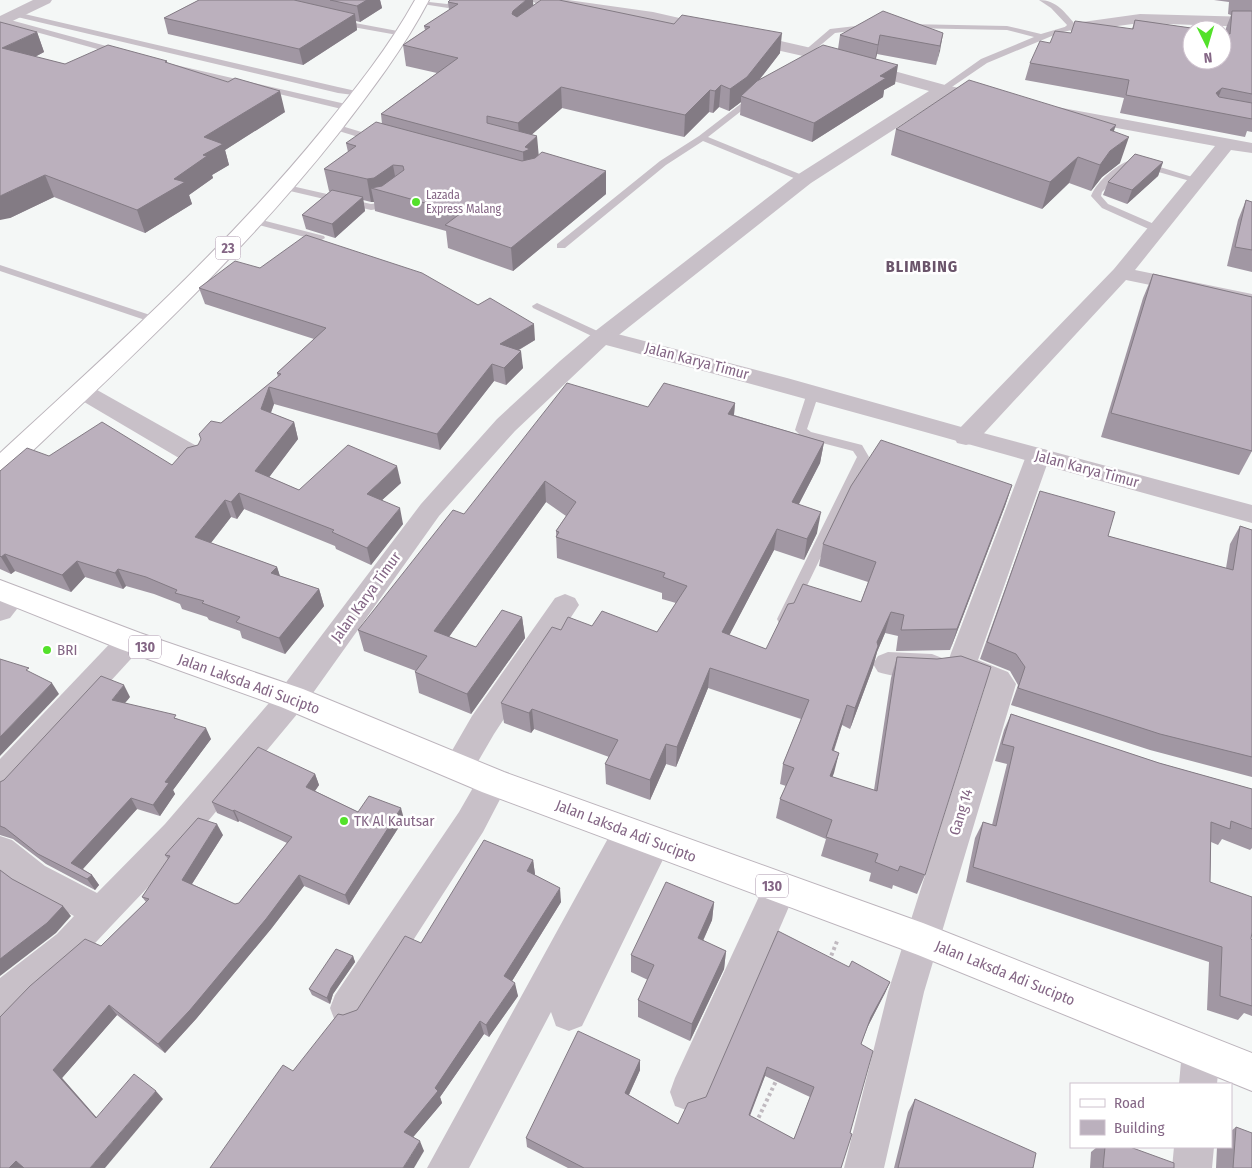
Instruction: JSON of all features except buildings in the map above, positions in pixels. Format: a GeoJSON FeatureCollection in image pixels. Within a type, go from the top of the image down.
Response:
{"type":"FeatureCollection","features":[{"type":"Feature","properties":{"kind":"main road","name":"23"},"geometry":{"type":"LineString","coordinates":[[0,467],[82,391],[254,221],[335,128],[402,34],[421,2]]}},
{"type":"Feature","properties":{"kind":"main road","name":"Jalan Laksda Adi Sucipto"},"geometry":{"type":"LineString","coordinates":[[4,598],[292,698],[493,782],[923,940],[1200,1068],[1252,1072]]}},
{"type":"Feature","properties":{"kind":"street"},"geometry":{"type":"LineString","coordinates":[[6,19],[45,0]]}},
{"type":"Feature","properties":{"kind":"street"},"geometry":{"type":"LineString","coordinates":[[653,16],[658,0]]}},
{"type":"Feature","properties":{"kind":"street"},"geometry":{"type":"LineString","coordinates":[[546,5],[653,16],[806,52],[943,90],[1002,101]]}},
{"type":"Feature","properties":{"kind":"street"},"geometry":{"type":"LineString","coordinates":[[1073,27],[1135,18],[1252,22]]}},
{"type":"Feature","properties":{"kind":"street"},"geometry":{"type":"LineString","coordinates":[[602,337],[804,179],[943,90]]}},
{"type":"Feature","properties":{"kind":"street"},"geometry":{"type":"LineString","coordinates":[[1041,109],[1251,146]]}},
{"type":"Feature","properties":{"kind":"street"},"geometry":{"type":"LineString","coordinates":[[966,437],[1121,273],[1227,143]]}},
{"type":"Feature","properties":{"kind":"street"},"geometry":{"type":"LineString","coordinates":[[1121,273],[1252,300]]}},
{"type":"Feature","properties":{"kind":"street","name":"Jalan Karya Timur"},"geometry":{"type":"LineString","coordinates":[[0,1001],[69,946],[177,834],[292,698],[430,510],[506,425],[568,366],[602,337],[813,392],[966,437],[1252,514]]}},
{"type":"Feature","properties":{"kind":"street"},"geometry":{"type":"LineString","coordinates":[[82,391],[193,454]]}},
{"type":"Feature","properties":{"kind":"street"},"geometry":{"type":"LineString","coordinates":[[888,664],[930,666],[963,662],[1038,456]]}},
{"type":"Feature","properties":{"kind":"street"},"geometry":{"type":"LineString","coordinates":[[458,768],[483,725],[565,605]]}},
{"type":"Feature","properties":{"kind":"street"},"geometry":{"type":"LineString","coordinates":[[0,780],[130,641]]}},
{"type":"Feature","properties":{"kind":"street","name":"Gang 14"},"geometry":{"type":"LineString","coordinates":[[864,1168],[906,992],[1004,706],[998,680],[965,667],[963,662]]}},
{"type":"Feature","properties":{"kind":"street"},"geometry":{"type":"LineString","coordinates":[[348,1008],[471,822],[493,782]]}},
{"type":"Feature","properties":{"kind":"street"},"geometry":{"type":"LineString","coordinates":[[569,1013],[642,837]]}},
{"type":"Feature","properties":{"kind":"street"},"geometry":{"type":"LineString","coordinates":[[447,1168],[642,837]]}},
{"type":"Feature","properties":{"kind":"street"},"geometry":{"type":"LineString","coordinates":[[0,851],[33,877],[101,913]]}},
{"type":"Feature","properties":{"kind":"street"},"geometry":{"type":"LineString","coordinates":[[689,1092],[780,888]]}},
{"type":"Feature","properties":{"kind":"street"},"geometry":{"type":"LineString","coordinates":[[1192,1168],[1194,1148]]}},
{"type":"Feature","properties":{"kind":"lane"},"geometry":{"type":"LineString","coordinates":[[421,2],[448,6],[459,0]]}},
{"type":"Feature","properties":{"kind":"lane"},"geometry":{"type":"LineString","coordinates":[[943,90],[984,60],[1073,27],[1054,6],[1043,0]]}},
{"type":"Feature","properties":{"kind":"lane"},"geometry":{"type":"LineString","coordinates":[[6,19],[132,49]]}},
{"type":"Feature","properties":{"kind":"lane"},"geometry":{"type":"LineString","coordinates":[[6,19],[132,49],[338,90],[355,100]]}},
{"type":"Feature","properties":{"kind":"lane"},"geometry":{"type":"LineString","coordinates":[[333,20],[402,34]]}},
{"type":"Feature","properties":{"kind":"lane"},"geometry":{"type":"LineString","coordinates":[[806,52],[833,31],[862,26],[881,26]]}},
{"type":"Feature","properties":{"kind":"lane"},"geometry":{"type":"LineString","coordinates":[[901,26],[1007,28],[1042,37]]}},
{"type":"Feature","properties":{"kind":"lane"},"geometry":{"type":"LineString","coordinates":[[111,61],[132,49]]}},
{"type":"Feature","properties":{"kind":"lane"},"geometry":{"type":"LineString","coordinates":[[161,63],[355,100]]}},
{"type":"Feature","properties":{"kind":"lane"},"geometry":{"type":"LineString","coordinates":[[561,246],[663,163],[702,138],[751,99]]}},
{"type":"Feature","properties":{"kind":"lane"},"geometry":{"type":"LineString","coordinates":[[335,128],[382,141]]}},
{"type":"Feature","properties":{"kind":"lane"},"geometry":{"type":"LineString","coordinates":[[702,138],[804,179]]}},
{"type":"Feature","properties":{"kind":"lane"},"geometry":{"type":"LineString","coordinates":[[1157,229],[1105,206],[1096,196],[1098,191],[1126,164],[1134,162],[1197,180]]}},
{"type":"Feature","properties":{"kind":"lane"},"geometry":{"type":"LineString","coordinates":[[286,185],[293,189],[371,208],[382,206],[401,191]]}},
{"type":"Feature","properties":{"kind":"lane"},"geometry":{"type":"LineString","coordinates":[[254,221],[320,238]]}},
{"type":"Feature","properties":{"kind":"lane"},"geometry":{"type":"LineString","coordinates":[[0,268],[155,320]]}},
{"type":"Feature","properties":{"kind":"lane"},"geometry":{"type":"LineString","coordinates":[[537,306],[602,337]]}},
{"type":"Feature","properties":{"kind":"lane"},"geometry":{"type":"LineString","coordinates":[[784,619],[863,457],[858,448],[807,435],[801,430],[813,392]]}},
{"type":"Feature","properties":{"kind":"path"},"geometry":{"type":"LineString","coordinates":[[827,967],[848,913]]}},
{"type":"Feature","properties":{"kind":"path"},"geometry":{"type":"LineString","coordinates":[[755,1125],[779,1073]]}},
{"type":"Feature","properties":{"kind":"place","name":"Lazada Express Malang"},"geometry":{"type":"Point","coordinates":[416,202]}},
{"type":"Feature","properties":{"kind":"place","name":"BRI"},"geometry":{"type":"Point","coordinates":[47,650]}},
{"type":"Feature","properties":{"kind":"place","name":"TK Al Kautsar"},"geometry":{"type":"Point","coordinates":[344,821]}},
{"type":"Feature","properties":{"kind":"district","name":"BLIMBING"},"geometry":{"type":"Point","coordinates":[922,266]}}]}
